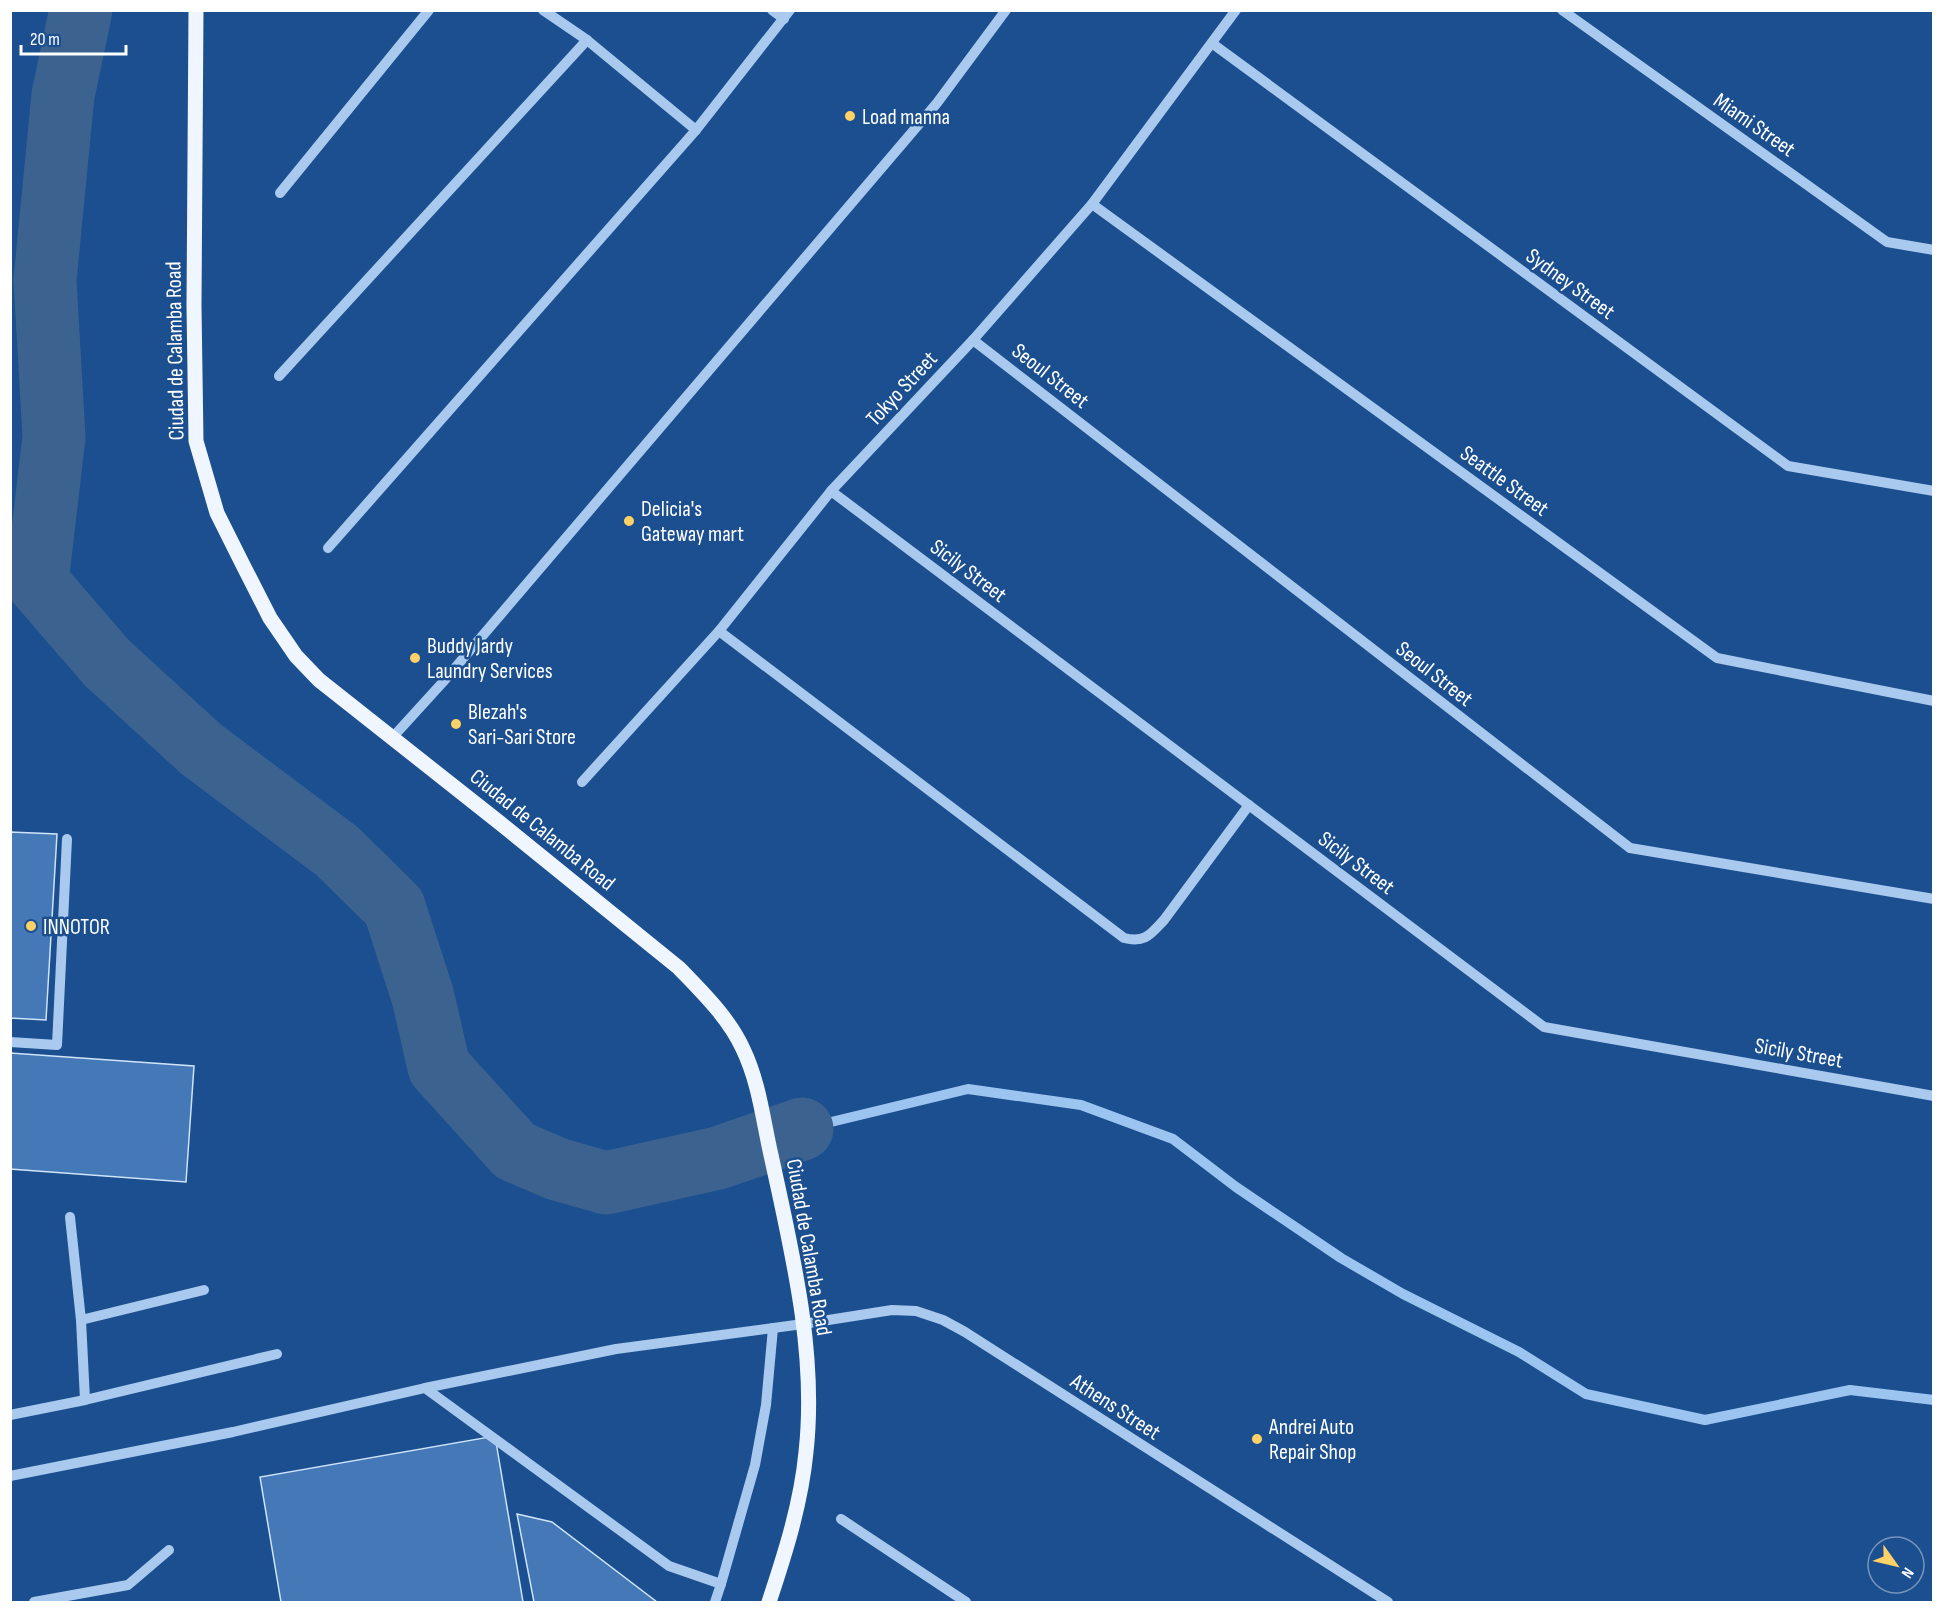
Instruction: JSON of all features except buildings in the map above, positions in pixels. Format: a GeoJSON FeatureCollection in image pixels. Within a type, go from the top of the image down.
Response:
{"type":"FeatureCollection","features":[{"type":"Feature","properties":{"kind":"main road","name":"Ciudad de Calamba Road"},"geometry":{"type":"LineString","coordinates":[[196,10],[194,306],[196,441],[217,513],[270,618],[296,656],[319,680],[679,968],[704,994],[731,1028],[752,1069],[792,1250],[803,1324],[808,1385],[806,1452],[795,1519],[769,1602]]}},
{"type":"Feature","properties":{"kind":"street"},"geometry":{"type":"LineString","coordinates":[[280,193],[429,10]]}},
{"type":"Feature","properties":{"kind":"street"},"geometry":{"type":"LineString","coordinates":[[543,10],[586,40],[696,130]]}},
{"type":"Feature","properties":{"kind":"street"},"geometry":{"type":"LineString","coordinates":[[328,548],[696,130],[787,15],[772,10]]}},
{"type":"Feature","properties":{"kind":"street"},"geometry":{"type":"LineString","coordinates":[[392,738],[458,664],[937,103],[1006,10]]}},
{"type":"Feature","properties":{"kind":"street","name":"Tokyo Street"},"geometry":{"type":"LineString","coordinates":[[582,782],[719,631],[831,491],[973,340],[1092,204],[1236,10]]}},
{"type":"Feature","properties":{"kind":"street","name":"Miami Street"},"geometry":{"type":"LineString","coordinates":[[1562,10],[1887,242],[1934,250]]}},
{"type":"Feature","properties":{"kind":"street"},"geometry":{"type":"LineString","coordinates":[[279,376],[586,40]]}},
{"type":"Feature","properties":{"kind":"street","name":"Sydney Street"},"geometry":{"type":"LineString","coordinates":[[1213,44],[1788,466],[1934,491]]}},
{"type":"Feature","properties":{"kind":"street","name":"Seattle Street"},"geometry":{"type":"LineString","coordinates":[[1092,204],[1718,658],[1934,701]]}},
{"type":"Feature","properties":{"kind":"street","name":"Seoul Street"},"geometry":{"type":"LineString","coordinates":[[973,340],[1630,848],[1934,899]]}},
{"type":"Feature","properties":{"kind":"street","name":"Sicily Street"},"geometry":{"type":"LineString","coordinates":[[831,491],[1544,1027],[1934,1096]]}},
{"type":"Feature","properties":{"kind":"street"},"geometry":{"type":"LineString","coordinates":[[719,631],[1124,938],[1136,941],[1149,936],[1164,920],[1249,805]]}},
{"type":"Feature","properties":{"kind":"street"},"geometry":{"type":"LineString","coordinates":[[10,1042],[57,1045],[67,839]]}},
{"type":"Feature","properties":{"kind":"street"},"geometry":{"type":"LineString","coordinates":[[70,1216],[81,1320],[85,1400]]}},
{"type":"Feature","properties":{"kind":"street"},"geometry":{"type":"LineString","coordinates":[[81,1320],[204,1290]]}},
{"type":"Feature","properties":{"kind":"street","name":"Athens Street"},"geometry":{"type":"LineString","coordinates":[[10,1476],[233,1432],[425,1388],[616,1349],[892,1310],[916,1311],[943,1320],[975,1339],[1388,1602]]}},
{"type":"Feature","properties":{"kind":"street"},"geometry":{"type":"LineString","coordinates":[[715,1602],[755,1465],[766,1405],[774,1328]]}},
{"type":"Feature","properties":{"kind":"street"},"geometry":{"type":"LineString","coordinates":[[10,1414],[85,1400],[277,1354]]}},
{"type":"Feature","properties":{"kind":"street"},"geometry":{"type":"LineString","coordinates":[[425,1388],[669,1566],[721,1584]]}},
{"type":"Feature","properties":{"kind":"street"},"geometry":{"type":"LineString","coordinates":[[841,1519],[966,1602]]}},
{"type":"Feature","properties":{"kind":"street"},"geometry":{"type":"LineString","coordinates":[[34,1602],[128,1585],[169,1550]]}},
{"type":"Feature","properties":{"kind":"waterway"},"geometry":{"type":"LineString","coordinates":[[81,10],[63,95],[45,280],[54,437],[37,582],[107,663],[201,749],[337,851],[394,907],[423,997],[439,1067],[515,1151],[557,1169],[606,1183],[718,1158],[802,1129]]}},
{"type":"Feature","properties":{"kind":"waterway"},"geometry":{"type":"LineString","coordinates":[[802,1129],[968,1089],[1081,1105],[1173,1139],[1236,1187],[1341,1258],[1403,1294],[1519,1352],[1586,1394],[1705,1420],[1850,1390],[1934,1400]]}},
{"type":"Feature","properties":{"kind":"place","name":"Load manna"},"geometry":{"type":"Point","coordinates":[850,116]}},
{"type":"Feature","properties":{"kind":"place","name":"Delicia's Gateway mart"},"geometry":{"type":"Point","coordinates":[629,521]}},
{"type":"Feature","properties":{"kind":"place","name":"Buddy Jardy Laundry Services"},"geometry":{"type":"Point","coordinates":[415,658]}},
{"type":"Feature","properties":{"kind":"place","name":"Blezah's Sari-Sari Store"},"geometry":{"type":"Point","coordinates":[456,724]}},
{"type":"Feature","properties":{"kind":"place","name":"INNOTOR"},"geometry":{"type":"Point","coordinates":[31,926]}},
{"type":"Feature","properties":{"kind":"place","name":"Andrei Auto Repair Shop"},"geometry":{"type":"Point","coordinates":[1257,1439]}}]}
